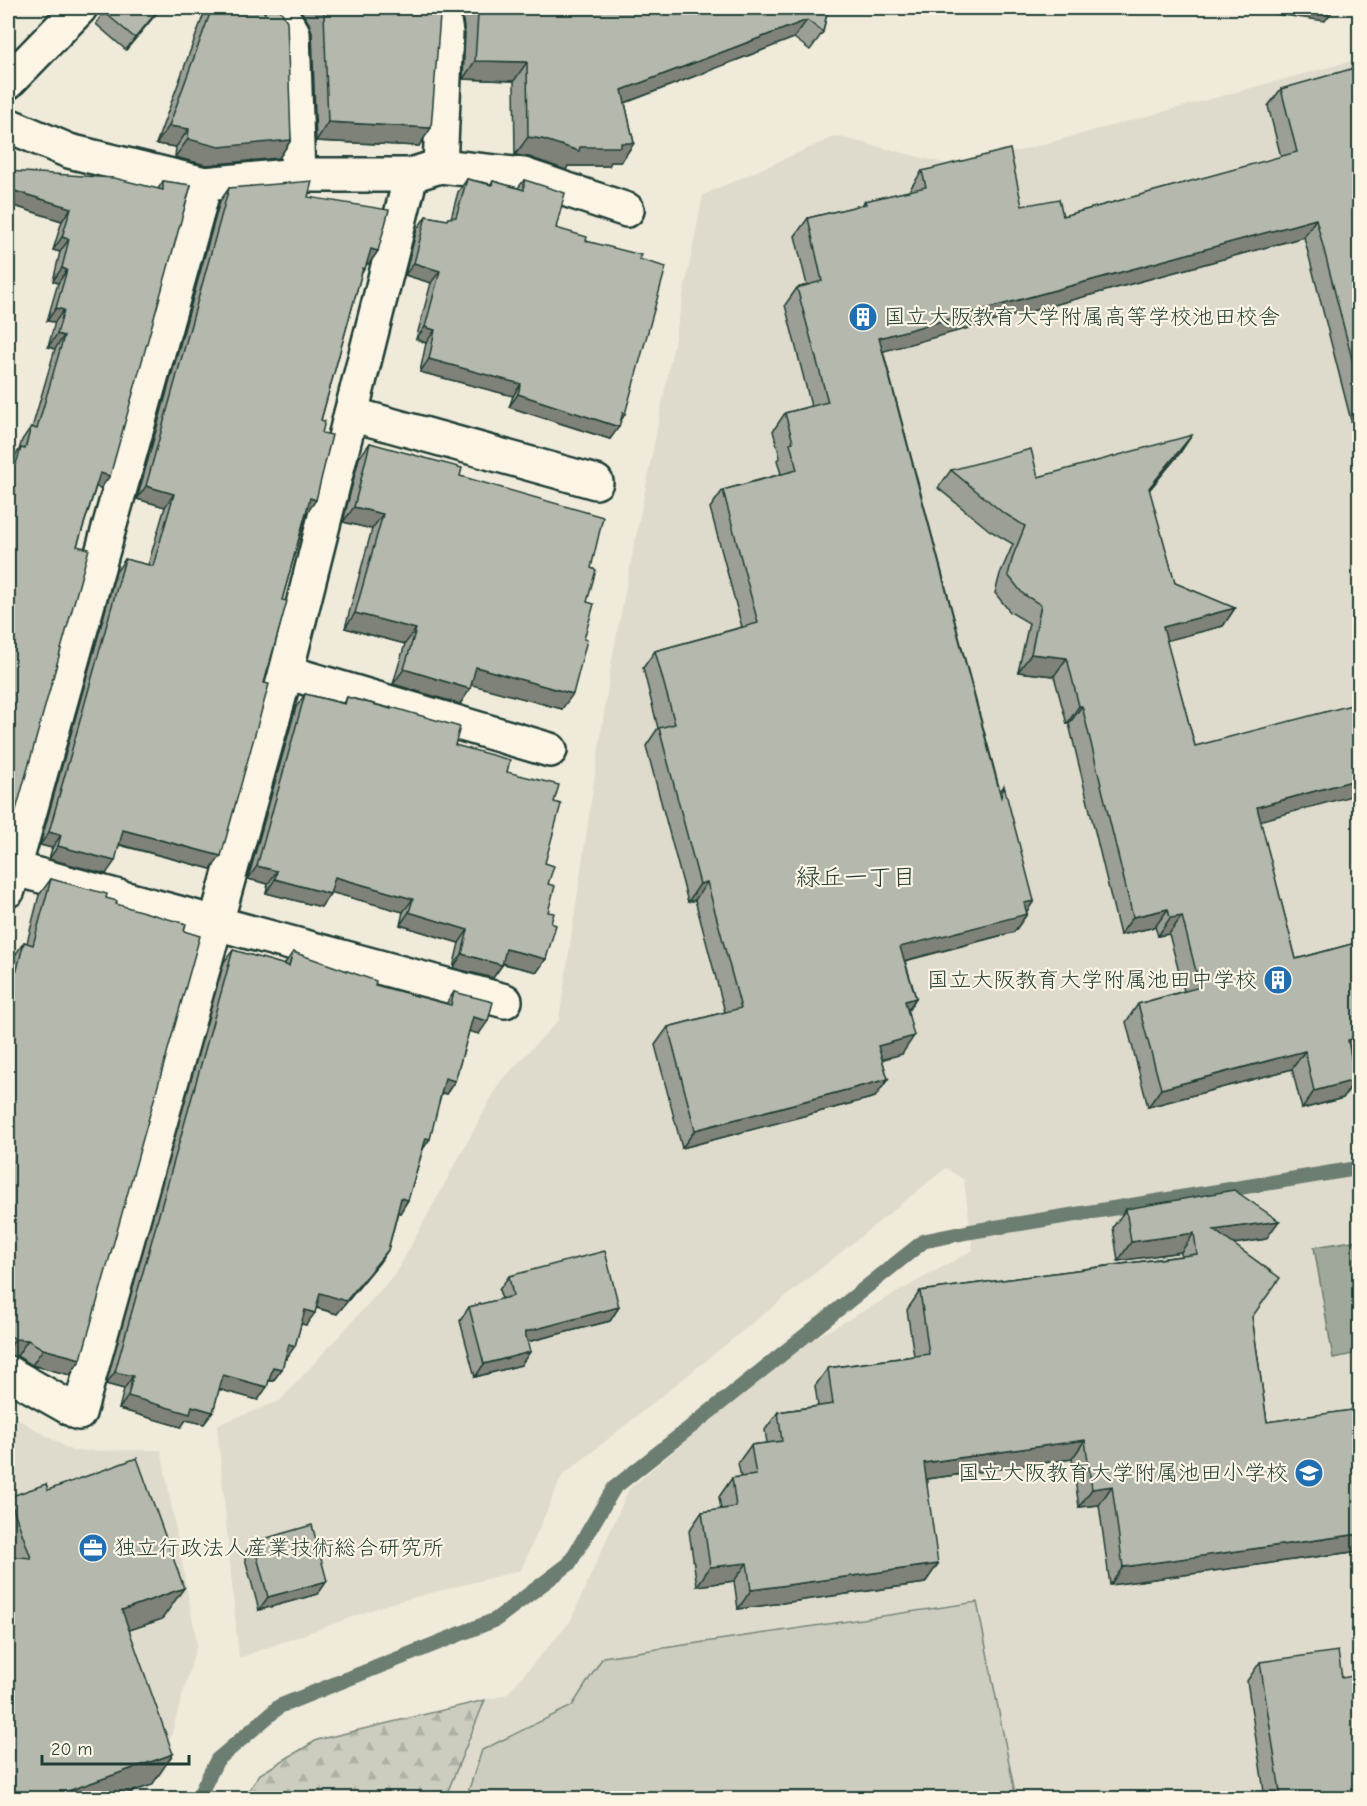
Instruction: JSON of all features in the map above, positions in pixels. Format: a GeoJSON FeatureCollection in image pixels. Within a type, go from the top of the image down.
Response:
{"type":"FeatureCollection","features":[{"type":"Feature","properties":{"kind":"street"},"geometry":{"type":"LineString","coordinates":[[8,82],[80,8]]}},
{"type":"Feature","properties":{"kind":"street"},"geometry":{"type":"LineString","coordinates":[[277,8],[293,33],[298,176]]}},
{"type":"Feature","properties":{"kind":"street"},"geometry":{"type":"LineString","coordinates":[[8,1373],[79,1413],[286,672],[351,414],[425,171],[446,33],[442,8]]}},
{"type":"Feature","properties":{"kind":"street"},"geometry":{"type":"LineString","coordinates":[[8,125],[69,151],[205,184],[298,176],[425,171],[523,175],[627,210]]}},
{"type":"Feature","properties":{"kind":"street"},"geometry":{"type":"LineString","coordinates":[[205,184],[9,875],[215,922],[505,1000]]}},
{"type":"Feature","properties":{"kind":"street"},"geometry":{"type":"LineString","coordinates":[[351,414],[597,482]]}},
{"type":"Feature","properties":{"kind":"street"},"geometry":{"type":"LineString","coordinates":[[286,672],[550,750]]}},
{"type":"Feature","properties":{"kind":"shaded area"},"geometry":{"type":"Polygon","coordinates":[[[1359,59],[1359,1798],[244,1798],[260,1774],[317,1740],[506,1695],[570,1622],[629,1489],[792,1351],[973,1250],[964,1180],[946,1168],[562,1476],[521,1570],[388,1604],[239,1658],[217,1425],[280,1401],[396,1273],[500,1082],[559,1020],[612,659],[703,195],[836,136],[959,167],[1359,59]]]}},
{"type":"Feature","properties":{"kind":"shaded area"},"geometry":{"type":"Polygon","coordinates":[[[1359,1240],[1359,1353],[1333,1358],[1314,1247],[1359,1240]]]}},
{"type":"Feature","properties":{"kind":"shaded area","name":"独立行政法人産業技術総合研究所"},"geometry":{"type":"Polygon","coordinates":[[[8,1413],[72,1451],[161,1450],[197,1644],[166,1753],[143,1798],[8,1798],[8,1413]]]}},
{"type":"Feature","properties":{"kind":"green space"},"geometry":{"type":"Polygon","coordinates":[[[977,1602],[1016,1798],[466,1798],[482,1750],[572,1706],[603,1657],[977,1602]]]}},
{"type":"Feature","properties":{"kind":"green space"},"geometry":{"type":"Polygon","coordinates":[[[485,1700],[445,1798],[244,1798],[260,1774],[317,1740],[485,1700]]]}},
{"type":"Feature","properties":{"kind":"building"},"geometry":{"type":"Polygon","coordinates":[[[108,8],[160,8],[135,38],[104,12],[108,8]]]}},
{"type":"Feature","properties":{"kind":"building"},"geometry":{"type":"Polygon","coordinates":[[[212,8],[262,8],[265,14],[265,8],[279,8],[287,21],[291,140],[219,147],[188,139],[189,129],[169,126],[212,8]]]}},
{"type":"Feature","properties":{"kind":"building"},"geometry":{"type":"Polygon","coordinates":[[[323,8],[439,8],[431,128],[328,122],[323,8]]]}},
{"type":"Feature","properties":{"kind":"building"},"geometry":{"type":"Polygon","coordinates":[[[476,8],[828,8],[823,32],[807,20],[622,90],[634,143],[621,143],[621,147],[580,147],[579,151],[528,137],[527,62],[475,61],[478,15],[476,8]]]}},
{"type":"Feature","properties":{"kind":"building"},"geometry":{"type":"Polygon","coordinates":[[[1358,67],[1359,386],[1316,219],[879,338],[1001,797],[1004,786],[1034,901],[1024,903],[1027,914],[900,947],[916,998],[905,1001],[914,1036],[878,1046],[888,1079],[695,1130],[668,1027],[741,1008],[707,882],[700,884],[659,728],[675,724],[655,651],[758,623],[723,490],[797,470],[790,443],[793,442],[785,413],[828,402],[797,288],[822,281],[808,218],[866,204],[865,201],[926,187],[922,171],[1010,149],[1022,206],[1059,199],[1063,216],[1297,152],[1281,89],[1358,67]]]}},
{"type":"Feature","properties":{"kind":"building"},"geometry":{"type":"Polygon","coordinates":[[[8,171],[114,178],[163,190],[163,181],[191,185],[110,476],[100,473],[77,546],[89,549],[13,821],[8,820],[8,464],[16,464],[21,448],[25,449],[31,427],[37,429],[64,336],[57,334],[64,310],[56,308],[67,270],[62,268],[69,239],[62,237],[71,208],[8,189],[8,171]]]}},
{"type":"Feature","properties":{"kind":"building"},"geometry":{"type":"Polygon","coordinates":[[[467,179],[492,185],[493,181],[524,190],[524,180],[565,193],[556,228],[587,237],[586,241],[641,255],[639,259],[666,267],[625,414],[623,412],[619,427],[518,394],[521,384],[429,359],[435,330],[425,327],[440,271],[414,263],[426,216],[447,220],[456,217],[467,179]]]}},
{"type":"Feature","properties":{"kind":"building"},"geometry":{"type":"Polygon","coordinates":[[[312,181],[308,197],[389,210],[378,251],[371,249],[365,269],[363,268],[321,420],[325,421],[322,433],[332,435],[316,500],[310,498],[282,600],[287,601],[264,683],[269,684],[221,856],[123,830],[115,861],[58,846],[61,835],[49,832],[125,559],[153,566],[174,494],[146,486],[229,188],[312,181]]]}},
{"type":"Feature","properties":{"kind":"building"},"geometry":{"type":"Polygon","coordinates":[[[1192,435],[1149,488],[1175,583],[1235,608],[1163,627],[1195,746],[1359,703],[1359,779],[1257,807],[1296,959],[1359,942],[1359,1037],[1348,1040],[1355,1080],[1314,1091],[1305,1051],[1161,1089],[1138,1004],[1200,987],[1182,916],[1170,918],[1168,909],[1133,917],[1082,706],[1079,706],[1067,658],[1031,654],[1041,605],[1023,594],[1008,575],[1025,526],[1002,512],[951,470],[1031,449],[1038,477],[1192,435]]]}},
{"type":"Feature","properties":{"kind":"building"},"geometry":{"type":"Polygon","coordinates":[[[370,443],[462,468],[460,476],[603,517],[591,568],[596,570],[587,602],[594,604],[573,694],[476,667],[470,689],[404,669],[416,629],[355,613],[383,514],[354,507],[370,443]]]}},
{"type":"Feature","properties":{"kind":"building"},"geometry":{"type":"Polygon","coordinates":[[[305,694],[345,704],[347,697],[460,727],[455,745],[510,760],[507,772],[559,785],[554,802],[561,804],[545,863],[554,866],[548,884],[555,886],[548,912],[554,913],[551,923],[556,925],[546,959],[506,949],[502,965],[462,954],[468,930],[409,912],[413,899],[335,877],[330,894],[275,879],[277,871],[257,866],[305,694]]]}},
{"type":"Feature","properties":{"kind":"building"},"geometry":{"type":"Polygon","coordinates":[[[51,879],[107,894],[106,898],[117,901],[116,904],[186,924],[184,931],[200,936],[81,1359],[43,1349],[28,1340],[15,1339],[8,1334],[8,967],[17,970],[24,942],[33,945],[51,879]]]}},
{"type":"Feature","properties":{"kind":"building"},"geometry":{"type":"Polygon","coordinates":[[[233,950],[289,966],[293,952],[376,981],[375,985],[451,1005],[454,992],[493,1002],[488,1021],[473,1017],[455,1081],[445,1078],[430,1139],[426,1138],[408,1200],[401,1198],[388,1250],[346,1301],[320,1293],[315,1313],[305,1310],[295,1346],[289,1344],[282,1369],[273,1367],[267,1387],[223,1375],[213,1412],[192,1406],[190,1414],[128,1396],[133,1376],[115,1372],[233,950]]]}},
{"type":"Feature","properties":{"kind":"building"},"geometry":{"type":"Polygon","coordinates":[[[1234,1190],[1279,1221],[1214,1230],[1280,1278],[1252,1317],[1267,1422],[1359,1409],[1359,1534],[1123,1567],[1112,1486],[1092,1489],[1085,1440],[924,1463],[938,1564],[751,1590],[747,1563],[710,1567],[702,1512],[736,1507],[732,1478],[756,1475],[751,1445],[782,1441],[778,1412],[833,1404],[828,1368],[929,1354],[920,1291],[1197,1254],[1194,1233],[1131,1242],[1126,1209],[1234,1190]]]}},
{"type":"Feature","properties":{"kind":"building"},"geometry":{"type":"Polygon","coordinates":[[[605,1251],[619,1307],[525,1332],[530,1352],[484,1364],[469,1307],[513,1296],[509,1276],[605,1251]]]}},
{"type":"Feature","properties":{"kind":"building","name":"独立行政法人産業技術総合研究所"},"geometry":{"type":"Polygon","coordinates":[[[137,1458],[184,1588],[122,1610],[173,1754],[48,1798],[8,1798],[8,1556],[31,1558],[9,1497],[46,1484],[48,1490],[137,1458]]]}},
{"type":"Feature","properties":{"kind":"building"},"geometry":{"type":"Polygon","coordinates":[[[312,1525],[327,1581],[268,1597],[253,1542],[312,1525]]]}},
{"type":"Feature","properties":{"kind":"building"},"geometry":{"type":"Polygon","coordinates":[[[1338,1651],[1342,1678],[1359,1675],[1359,1798],[1281,1798],[1260,1662],[1338,1651]]]}},
{"type":"Feature","properties":{"kind":"waterway"},"geometry":{"type":"LineString","coordinates":[[198,1798],[217,1760],[280,1706],[495,1620],[569,1564],[614,1488],[924,1241],[1360,1168]]}},
{"type":"Feature","properties":{"kind":"place","name":"国立大阪教育大学附属高等学校池田校舎"},"geometry":{"type":"Point","coordinates":[863,317]}},
{"type":"Feature","properties":{"kind":"place","name":"国立大阪教育大学附属池田中学校"},"geometry":{"type":"Point","coordinates":[1278,980]}},
{"type":"Feature","properties":{"kind":"place","name":"国立大阪教育大学附属池田小学校"},"geometry":{"type":"Point","coordinates":[1309,1473]}},
{"type":"Feature","properties":{"kind":"place","name":"独立行政法人産業技術総合研究所"},"geometry":{"type":"Point","coordinates":[93,1548]}},
{"type":"Feature","properties":{"kind":"district","name":"緑丘一丁目"},"geometry":{"type":"Point","coordinates":[856,877]}}]}
